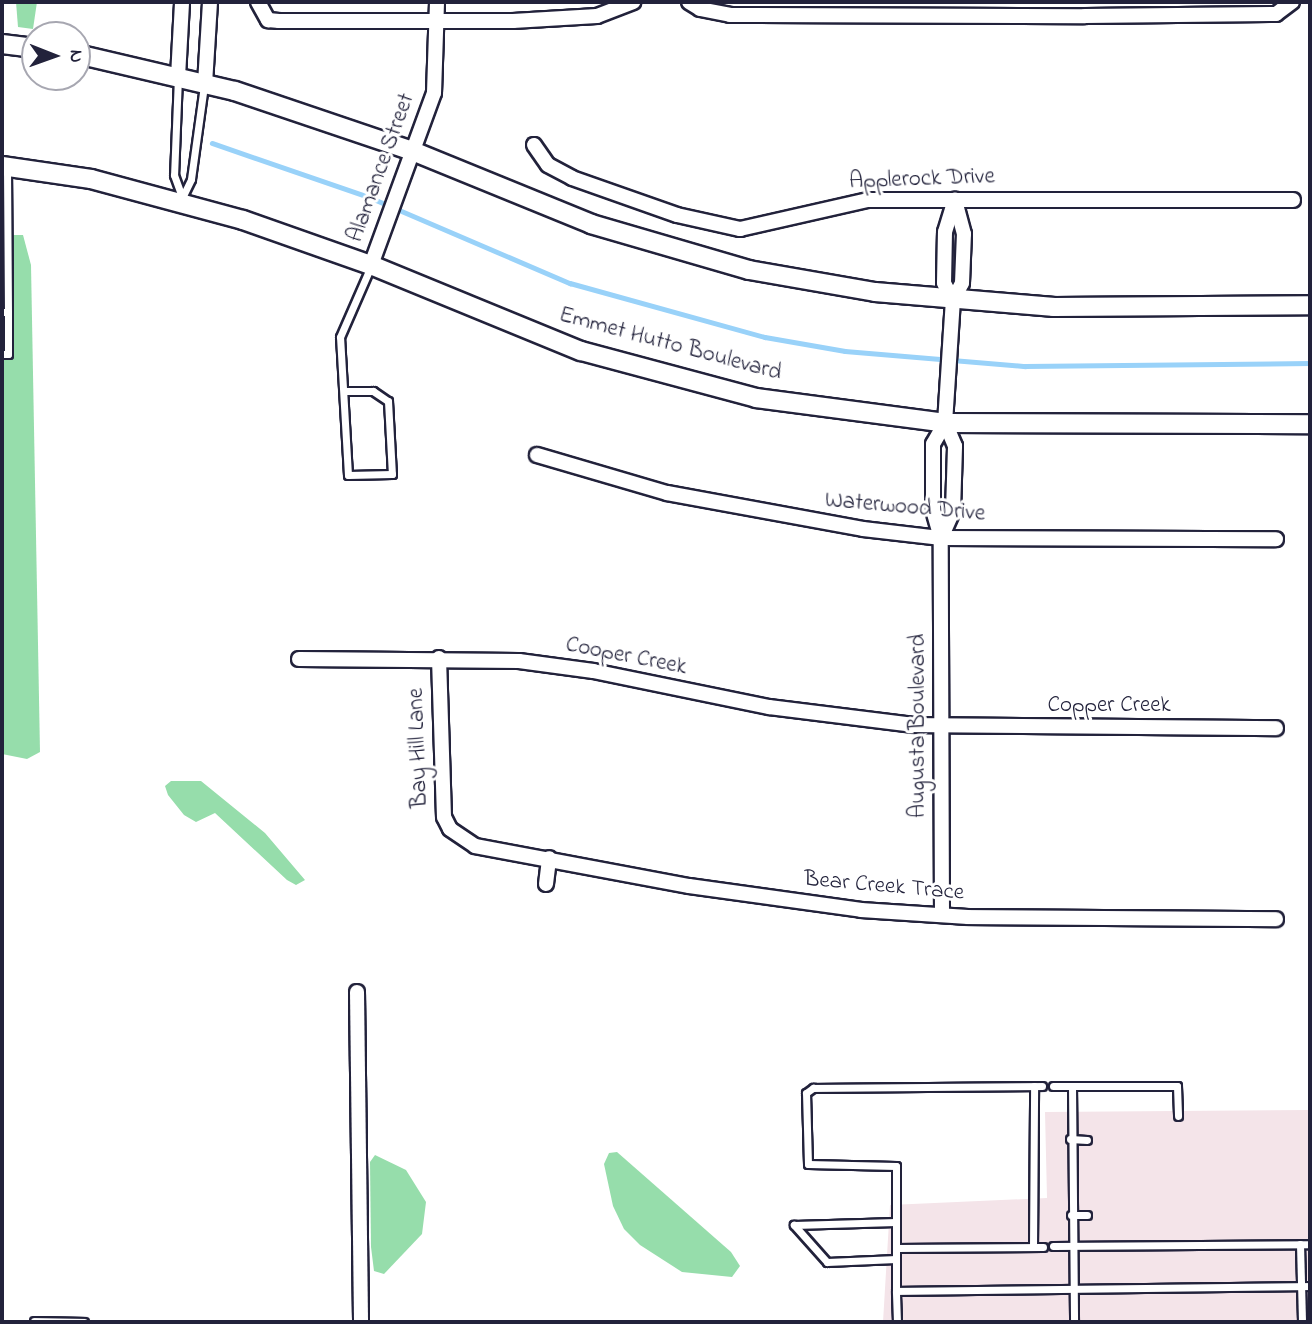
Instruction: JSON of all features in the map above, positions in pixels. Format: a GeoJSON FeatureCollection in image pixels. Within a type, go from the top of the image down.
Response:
{"type":"FeatureCollection","features":[{"type":"Feature","properties":{"kind":"street"},"geometry":{"type":"LineString","coordinates":[[178,77],[182,2]]}},
{"type":"Feature","properties":{"kind":"street"},"geometry":{"type":"LineString","coordinates":[[205,84],[210,2]]}},
{"type":"Feature","properties":{"kind":"street"},"geometry":{"type":"LineString","coordinates":[[258,2],[268,20],[331,21],[566,20],[597,16],[633,2]]}},
{"type":"Feature","properties":{"kind":"street","name":"Alamance Street"},"geometry":{"type":"LineString","coordinates":[[371,265],[415,152],[434,93],[437,2]]}},
{"type":"Feature","properties":{"kind":"street"},"geometry":{"type":"LineString","coordinates":[[689,2],[700,9],[730,15],[1276,14],[1292,2]]}},
{"type":"Feature","properties":{"kind":"street"},"geometry":{"type":"LineString","coordinates":[[2,44],[21,46]]}},
{"type":"Feature","properties":{"kind":"street"},"geometry":{"type":"LineString","coordinates":[[91,57],[205,84],[415,152],[656,245],[799,280],[953,300],[1054,307],[1310,305]]}},
{"type":"Feature","properties":{"kind":"street","name":"Applerock Drive"},"geometry":{"type":"LineString","coordinates":[[534,145],[548,165],[572,178],[677,215],[740,229],[868,200],[1293,200]]}},
{"type":"Feature","properties":{"kind":"street","name":"Emmet Hutto Boulevard"},"geometry":{"type":"LineString","coordinates":[[4,167],[92,179],[180,198],[371,265],[581,351],[756,398],[945,422],[1310,425]]}},
{"type":"Feature","properties":{"kind":"street","name":"Augusta Boulevard"},"geometry":{"type":"LineString","coordinates":[[941,538],[953,511],[955,446],[945,422],[953,300],[962,283],[964,234],[955,200]]}},
{"type":"Feature","properties":{"kind":"street","name":"Augusta Boulevard"},"geometry":{"type":"LineString","coordinates":[[942,915],[941,538],[933,510],[933,444],[945,422]]}},
{"type":"Feature","properties":{"kind":"street","name":"Waterwood Drive"},"geometry":{"type":"LineString","coordinates":[[537,455],[618,481],[743,510],[941,538],[1276,540]]}},
{"type":"Feature","properties":{"kind":"street","name":"Cooper Creek"},"geometry":{"type":"LineString","coordinates":[[299,659],[439,658],[569,667],[781,709],[941,726]]}},
{"type":"Feature","properties":{"kind":"street","name":"Bay Hill Lane"},"geometry":{"type":"LineString","coordinates":[[439,658],[444,817],[463,841],[493,848]]}},
{"type":"Feature","properties":{"kind":"street","name":"Copper Creek"},"geometry":{"type":"LineString","coordinates":[[941,726],[1276,728]]}},
{"type":"Feature","properties":{"kind":"street","name":"Bear Creek Trace"},"geometry":{"type":"LineString","coordinates":[[493,848],[792,902],[942,915],[1276,919]]}},
{"type":"Feature","properties":{"kind":"street"},"geometry":{"type":"LineString","coordinates":[[546,884],[549,858]]}},
{"type":"Feature","properties":{"kind":"street"},"geometry":{"type":"LineString","coordinates":[[358,992],[361,1322]]}},
{"type":"Feature","properties":{"kind":"lane"},"geometry":{"type":"LineString","coordinates":[[178,77],[174,175],[180,198]]}},
{"type":"Feature","properties":{"kind":"lane"},"geometry":{"type":"LineString","coordinates":[[180,198],[192,172],[205,84]]}},
{"type":"Feature","properties":{"kind":"lane"},"geometry":{"type":"LineString","coordinates":[[2,354],[8,354],[5,312],[4,167]]}},
{"type":"Feature","properties":{"kind":"lane"},"geometry":{"type":"LineString","coordinates":[[346,391],[373,391],[387,401],[392,474],[348,475],[341,328],[371,265]]}},
{"type":"Feature","properties":{"kind":"lane"},"geometry":{"type":"LineString","coordinates":[[897,1322],[895,1166],[812,1166],[805,1161],[804,1097],[808,1090],[1038,1086],[1033,1247]]}},
{"type":"Feature","properties":{"kind":"lane"},"geometry":{"type":"LineString","coordinates":[[1053,1086],[1177,1086],[1178,1116]]}},
{"type":"Feature","properties":{"kind":"lane"},"geometry":{"type":"LineString","coordinates":[[1072,1086],[1070,1139],[1074,1322]]}},
{"type":"Feature","properties":{"kind":"lane"},"geometry":{"type":"LineString","coordinates":[[1070,1139],[1087,1140]]}},
{"type":"Feature","properties":{"kind":"lane"},"geometry":{"type":"LineString","coordinates":[[1071,1215],[1087,1215]]}},
{"type":"Feature","properties":{"kind":"lane"},"geometry":{"type":"LineString","coordinates":[[895,1259],[827,1262],[794,1225],[896,1222]]}},
{"type":"Feature","properties":{"kind":"lane"},"geometry":{"type":"LineString","coordinates":[[1300,1244],[1302,1322]]}},
{"type":"Feature","properties":{"kind":"lane"},"geometry":{"type":"LineString","coordinates":[[1053,1247],[1310,1244]]}},
{"type":"Feature","properties":{"kind":"lane"},"geometry":{"type":"LineString","coordinates":[[896,1248],[1043,1247]]}},
{"type":"Feature","properties":{"kind":"lane"},"geometry":{"type":"LineString","coordinates":[[896,1291],[1072,1285],[1310,1286]]}},
{"type":"Feature","properties":{"kind":"lane"},"geometry":{"type":"LineString","coordinates":[[34,1321],[84,1322]]}},
{"type":"Feature","properties":{"kind":"shaded area"},"geometry":{"type":"Polygon","coordinates":[[[1310,1110],[1310,1322],[883,1322],[890,1205],[1047,1198],[1045,1112],[1310,1110]]]}},
{"type":"Feature","properties":{"kind":"green space"},"geometry":{"type":"Polygon","coordinates":[[[16,2],[37,2],[34,21],[21,21],[21,27],[18,27],[16,2]]]}},
{"type":"Feature","properties":{"kind":"green space"},"geometry":{"type":"Polygon","coordinates":[[[2,235],[23,235],[31,265],[40,752],[27,759],[2,754],[2,235]]]}},
{"type":"Feature","properties":{"kind":"green space"},"geometry":{"type":"Polygon","coordinates":[[[171,781],[201,781],[265,833],[305,880],[296,885],[287,880],[215,813],[196,822],[184,815],[168,795],[165,786],[171,781]]]}},
{"type":"Feature","properties":{"kind":"green space"},"geometry":{"type":"Polygon","coordinates":[[[617,1152],[731,1252],[740,1266],[732,1277],[682,1272],[640,1245],[624,1229],[613,1206],[604,1164],[609,1153],[617,1152]]]}},
{"type":"Feature","properties":{"kind":"green space"},"geometry":{"type":"Polygon","coordinates":[[[375,1155],[406,1170],[426,1202],[422,1234],[384,1274],[374,1271],[371,1247],[370,1162],[375,1155]]]}},
{"type":"Feature","properties":{"kind":"waterway"},"geometry":{"type":"LineString","coordinates":[[212,143],[369,197],[570,283],[765,337],[845,351],[1025,366],[1310,363]]}}]}
